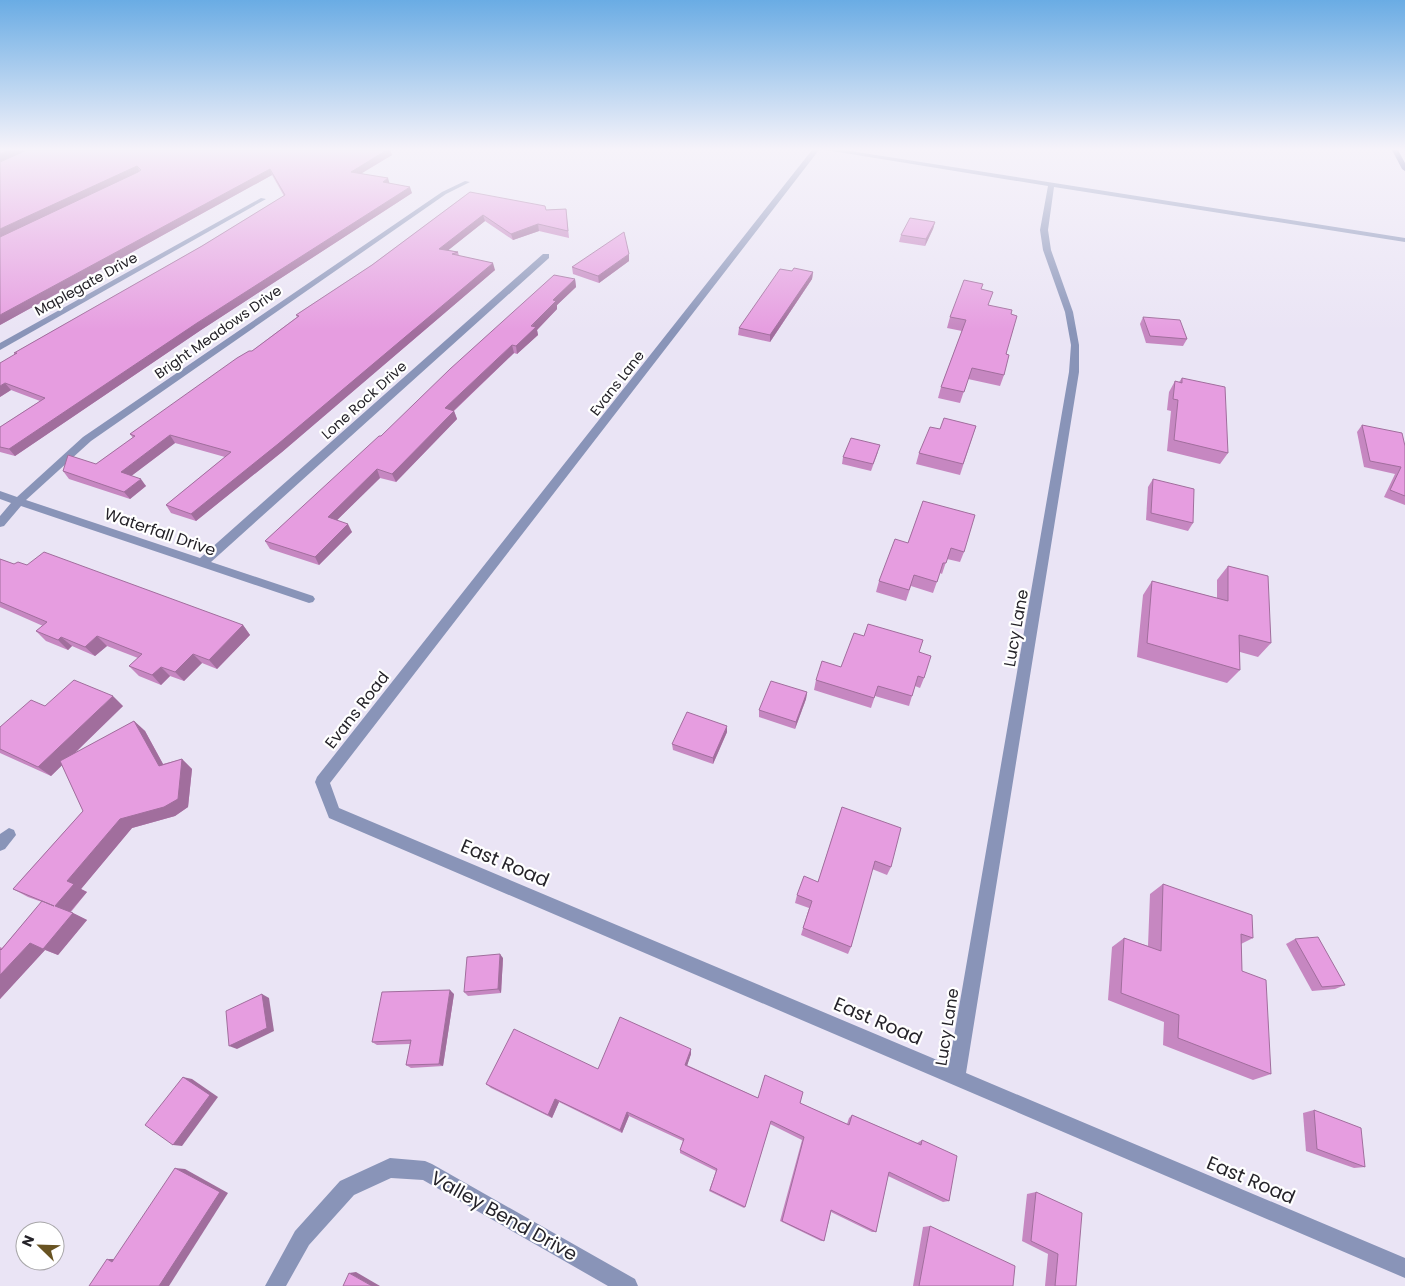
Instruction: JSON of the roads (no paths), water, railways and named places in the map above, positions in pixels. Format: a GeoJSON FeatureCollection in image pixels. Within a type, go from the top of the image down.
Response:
{"type":"FeatureCollection","features":[{"type":"Feature","properties":{"kind":"street","name":"Maplegate Drive"},"geometry":{"type":"LineString","coordinates":[[0,347],[243,210]]}},
{"type":"Feature","properties":{"kind":"street","name":"Bright Meadows Drive"},"geometry":{"type":"LineString","coordinates":[[0,523],[17,501],[56,464],[87,439],[419,210]]}},
{"type":"Feature","properties":{"kind":"street","name":"Evans Lane"},"geometry":{"type":"LineString","coordinates":[[440,632],[769,210]]}},
{"type":"Feature","properties":{"kind":"street","name":"Lucy Lane"},"geometry":{"type":"LineString","coordinates":[[956,1078],[1074,372],[1075,345],[1069,312],[1047,250],[1044,230],[1047,210]]}},
{"type":"Feature","properties":{"kind":"street"},"geometry":{"type":"LineString","coordinates":[[1208,210],[1405,240]]}},
{"type":"Feature","properties":{"kind":"street","name":"Lone Rock Drive"},"geometry":{"type":"LineString","coordinates":[[201,564],[546,256]]}},
{"type":"Feature","properties":{"kind":"street","name":"Waterfall Drive"},"geometry":{"type":"LineString","coordinates":[[0,495],[309,600]]}},
{"type":"Feature","properties":{"kind":"street","name":"Evans Road"},"geometry":{"type":"LineString","coordinates":[[334,813],[322,782],[440,632]]}},
{"type":"Feature","properties":{"kind":"street","name":"East Road"},"geometry":{"type":"LineString","coordinates":[[334,813],[1405,1268]]}},
{"type":"Feature","properties":{"kind":"street","name":"Valley Bend Drive"},"geometry":{"type":"LineString","coordinates":[[275,1286],[302,1238],[347,1188],[390,1168],[425,1171],[628,1286]]}}]}
